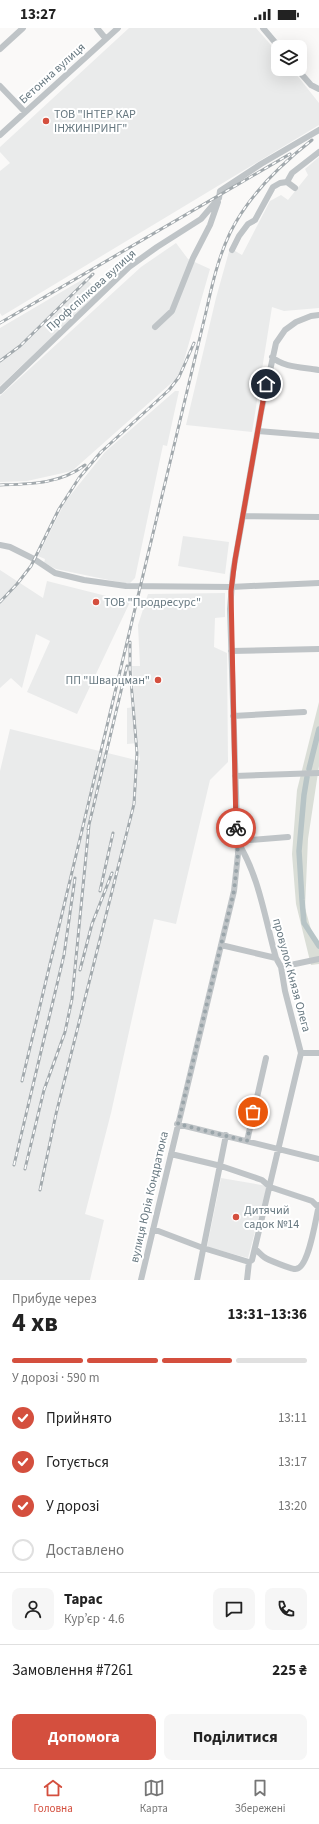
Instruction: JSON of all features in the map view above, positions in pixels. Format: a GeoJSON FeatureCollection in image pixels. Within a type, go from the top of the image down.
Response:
{"type":"FeatureCollection","features":[{"type":"Feature","properties":{"kind":"street"},"geometry":{"type":"LineString","coordinates":[[0,49],[23,28]]}},
{"type":"Feature","properties":{"kind":"street"},"geometry":{"type":"LineString","coordinates":[[96,28],[106,39]]}},
{"type":"Feature","properties":{"kind":"street","name":"Бетонна вулиця"},"geometry":{"type":"LineString","coordinates":[[0,135],[118,28]]}},
{"type":"Feature","properties":{"kind":"street"},"geometry":{"type":"LineString","coordinates":[[263,28],[273,40]]}},
{"type":"Feature","properties":{"kind":"street"},"geometry":{"type":"LineString","coordinates":[[303,76],[311,85],[319,89]]}},
{"type":"Feature","properties":{"kind":"street"},"geometry":{"type":"LineString","coordinates":[[0,86],[25,112]]}},
{"type":"Feature","properties":{"kind":"street","name":"Профспілкова вулиця"},"geometry":{"type":"LineString","coordinates":[[0,391],[129,267],[201,219],[219,198],[220,191],[261,164],[319,130]]}},
{"type":"Feature","properties":{"kind":"street"},"geometry":{"type":"LineString","coordinates":[[287,182],[292,173],[319,152]]}},
{"type":"Feature","properties":{"kind":"street"},"geometry":{"type":"LineString","coordinates":[[232,250],[238,236],[248,224],[255,220],[273,188],[280,183],[287,182],[295,188]]}},
{"type":"Feature","properties":{"kind":"street"},"geometry":{"type":"LineString","coordinates":[[155,327],[172,311],[193,258],[210,225],[219,198]]}},
{"type":"Feature","properties":{"kind":"street","name":"вулиця Юрія Кондратюка"},"geometry":{"type":"LineString","coordinates":[[141,1280],[234,891],[238,854],[231,651],[231,587],[258,431],[276,343],[285,330],[303,318],[319,315]]}},
{"type":"Feature","properties":{"kind":"street"},"geometry":{"type":"LineString","coordinates":[[272,357],[277,362],[286,365],[319,370]]}},
{"type":"Feature","properties":{"kind":"street"},"geometry":{"type":"LineString","coordinates":[[258,431],[319,436]]}},
{"type":"Feature","properties":{"kind":"street"},"geometry":{"type":"LineString","coordinates":[[243,516],[319,517]]}},
{"type":"Feature","properties":{"kind":"street"},"geometry":{"type":"LineString","coordinates":[[0,544],[34,559],[55,573],[84,580],[139,587],[231,587],[319,583]]}},
{"type":"Feature","properties":{"kind":"street"},"geometry":{"type":"LineString","coordinates":[[231,651],[319,649]]}},
{"type":"Feature","properties":{"kind":"street"},"geometry":{"type":"LineString","coordinates":[[233,716],[304,712]]}},
{"type":"Feature","properties":{"kind":"street"},"geometry":{"type":"LineString","coordinates":[[235,776],[319,773]]}},
{"type":"Feature","properties":{"kind":"street"},"geometry":{"type":"LineString","coordinates":[[237,841],[288,837]]}},
{"type":"Feature","properties":{"kind":"street","name":"провулок Князя Олега"},"geometry":{"type":"LineString","coordinates":[[237,841],[245,853],[252,872],[276,958],[281,967],[285,991],[301,1053],[255,1249],[252,1260],[249,1262],[247,1280]]}},
{"type":"Feature","properties":{"kind":"street"},"geometry":{"type":"LineString","coordinates":[[221,945],[276,958]]}},
{"type":"Feature","properties":{"kind":"street"},"geometry":{"type":"LineString","coordinates":[[281,967],[319,959]]}},
{"type":"Feature","properties":{"kind":"street"},"geometry":{"type":"LineString","coordinates":[[301,1053],[319,1053]]}},
{"type":"Feature","properties":{"kind":"street"},"geometry":{"type":"LineString","coordinates":[[247,1141],[266,1058]]}},
{"type":"Feature","properties":{"kind":"street"},"geometry":{"type":"LineString","coordinates":[[178,1124],[319,1159]]}},
{"type":"Feature","properties":{"kind":"street"},"geometry":{"type":"LineString","coordinates":[[197,1280],[226,1136]]}},
{"type":"Feature","properties":{"kind":"street"},"geometry":{"type":"LineString","coordinates":[[171,1154],[221,1166],[262,1180],[270,1187],[312,1201],[319,1206],[316,1234],[302,1267],[296,1269],[280,1265],[263,1257],[261,1252],[255,1249]]}},
{"type":"Feature","properties":{"kind":"street"},"geometry":{"type":"LineString","coordinates":[[152,1229],[203,1248],[249,1262]]}},
{"type":"Feature","properties":{"kind":"shaded area"},"geometry":{"type":"Polygon","coordinates":[[[129,28],[256,28],[271,45],[271,76],[298,76],[319,103],[319,125],[2,316],[0,313],[0,171],[10,163],[0,152],[0,147],[129,28]]]}},
{"type":"Feature","properties":{"kind":"shaded area"},"geometry":{"type":"Polygon","coordinates":[[[319,157],[319,308],[284,311],[272,307],[252,432],[186,425],[216,298],[230,248],[242,255],[270,201],[281,195],[288,200],[308,175],[305,169],[319,157]]]}},
{"type":"Feature","properties":{"kind":"shaded area"},"geometry":{"type":"Polygon","coordinates":[[[176,243],[188,259],[210,269],[181,371],[177,378],[72,471],[27,481],[0,482],[0,396],[141,267],[176,243]]]}},
{"type":"Feature","properties":{"kind":"shaded area"},"geometry":{"type":"Polygon","coordinates":[[[85,278],[100,292],[0,386],[0,328],[85,278]]]}},
{"type":"Feature","properties":{"kind":"shaded area"},"geometry":{"type":"Polygon","coordinates":[[[175,391],[179,391],[167,446],[163,445],[135,578],[130,583],[123,583],[56,569],[44,563],[45,559],[38,556],[65,502],[105,452],[175,391]]]}},
{"type":"Feature","properties":{"kind":"shaded area"},"geometry":{"type":"Polygon","coordinates":[[[183,536],[229,542],[225,574],[178,566],[183,536]]]}},
{"type":"Feature","properties":{"kind":"shaded area"},"geometry":{"type":"Polygon","coordinates":[[[0,570],[43,598],[47,581],[130,602],[77,714],[27,692],[50,641],[36,634],[22,688],[11,678],[0,688],[0,570]]]}},
{"type":"Feature","properties":{"kind":"shaded area"},"geometry":{"type":"Polygon","coordinates":[[[225,593],[225,617],[215,618],[214,647],[227,653],[228,762],[210,780],[176,924],[154,919],[111,1113],[85,1214],[104,1220],[90,1280],[0,1280],[0,771],[10,729],[140,761],[138,743],[127,744],[127,708],[135,707],[132,666],[140,666],[138,625],[148,594],[225,593]]]}},
{"type":"Feature","properties":{"kind":"shaded area"},"geometry":{"type":"Polygon","coordinates":[[[319,702],[319,766],[308,839],[305,908],[315,944],[319,944],[319,964],[311,965],[296,904],[292,854],[297,790],[319,702]]]}},
{"type":"Feature","properties":{"kind":"shaded area","name":"Дитячий садок №14"},"geometry":{"type":"Polygon","coordinates":[[[221,1178],[267,1186],[248,1258],[207,1247],[221,1178]]]}},
{"type":"Feature","properties":{"kind":"waterway"},"geometry":{"type":"LineString","coordinates":[[309,769],[319,729]]}},
{"type":"Feature","properties":{"kind":"waterway"},"geometry":{"type":"LineString","coordinates":[[307,777],[299,851],[302,900],[304,923],[319,946]]}},
{"type":"Feature","properties":{"kind":"railway"},"geometry":{"type":"LineString","coordinates":[[22,1081],[219,262],[226,242],[237,219],[255,194],[288,160],[312,140]]}},
{"type":"Feature","properties":{"kind":"railway"},"geometry":{"type":"LineString","coordinates":[[0,323],[290,154]]}},
{"type":"Feature","properties":{"kind":"railway"},"geometry":{"type":"LineString","coordinates":[[0,361],[20,346],[93,274]]}},
{"type":"Feature","properties":{"kind":"railway"},"geometry":{"type":"LineString","coordinates":[[0,602],[31,566],[59,509],[79,478],[101,452],[169,390],[179,377],[194,343]]}},
{"type":"Feature","properties":{"kind":"railway"},"geometry":{"type":"LineString","coordinates":[[0,485],[45,482],[66,476],[85,465]]}},
{"type":"Feature","properties":{"kind":"railway"},"geometry":{"type":"LineString","coordinates":[[40,1190],[56,1114],[134,804],[137,753],[130,669],[130,642]]}},
{"type":"Feature","properties":{"kind":"railway"},"geometry":{"type":"LineString","coordinates":[[88,829],[127,666]]}},
{"type":"Feature","properties":{"kind":"railway"},"geometry":{"type":"LineString","coordinates":[[25,1169],[44,1090],[65,1032],[72,999],[89,825]]}},
{"type":"Feature","properties":{"kind":"railway"},"geometry":{"type":"LineString","coordinates":[[100,891],[113,833]]}},
{"type":"Feature","properties":{"kind":"railway"},"geometry":{"type":"LineString","coordinates":[[80,970],[92,924],[112,873]]}},
{"type":"Feature","properties":{"kind":"railway"},"geometry":{"type":"LineString","coordinates":[[14,1165],[64,955],[75,878]]}},
{"type":"Feature","properties":{"kind":"way so far"},"geometry":{"type":"LineString","coordinates":[[236,828],[238,854],[231,907],[201,1024],[178,1124],[247,1141],[253,1112]]}},
{"type":"Feature","properties":{"kind":"place","name":"ТОВ \"ІНТЕР КАР ІНЖИНІРИНГ\""},"geometry":{"type":"Point","coordinates":[46,121]}},
{"type":"Feature","properties":{"kind":"place","name":"ТОВ \"Продресурс\""},"geometry":{"type":"Point","coordinates":[96,602]}},
{"type":"Feature","properties":{"kind":"place","name":"ПП \"Шварцман\""},"geometry":{"type":"Point","coordinates":[158,680]}},
{"type":"Feature","properties":{"kind":"place","name":"Дитячий садок №14"},"geometry":{"type":"Point","coordinates":[236,1217]}},
{"type":"Feature","properties":{"kind":"route"},"geometry":{"type":"LineString","coordinates":[[236,828],[230,623],[231,591],[235,560],[266,384]]}}]}
